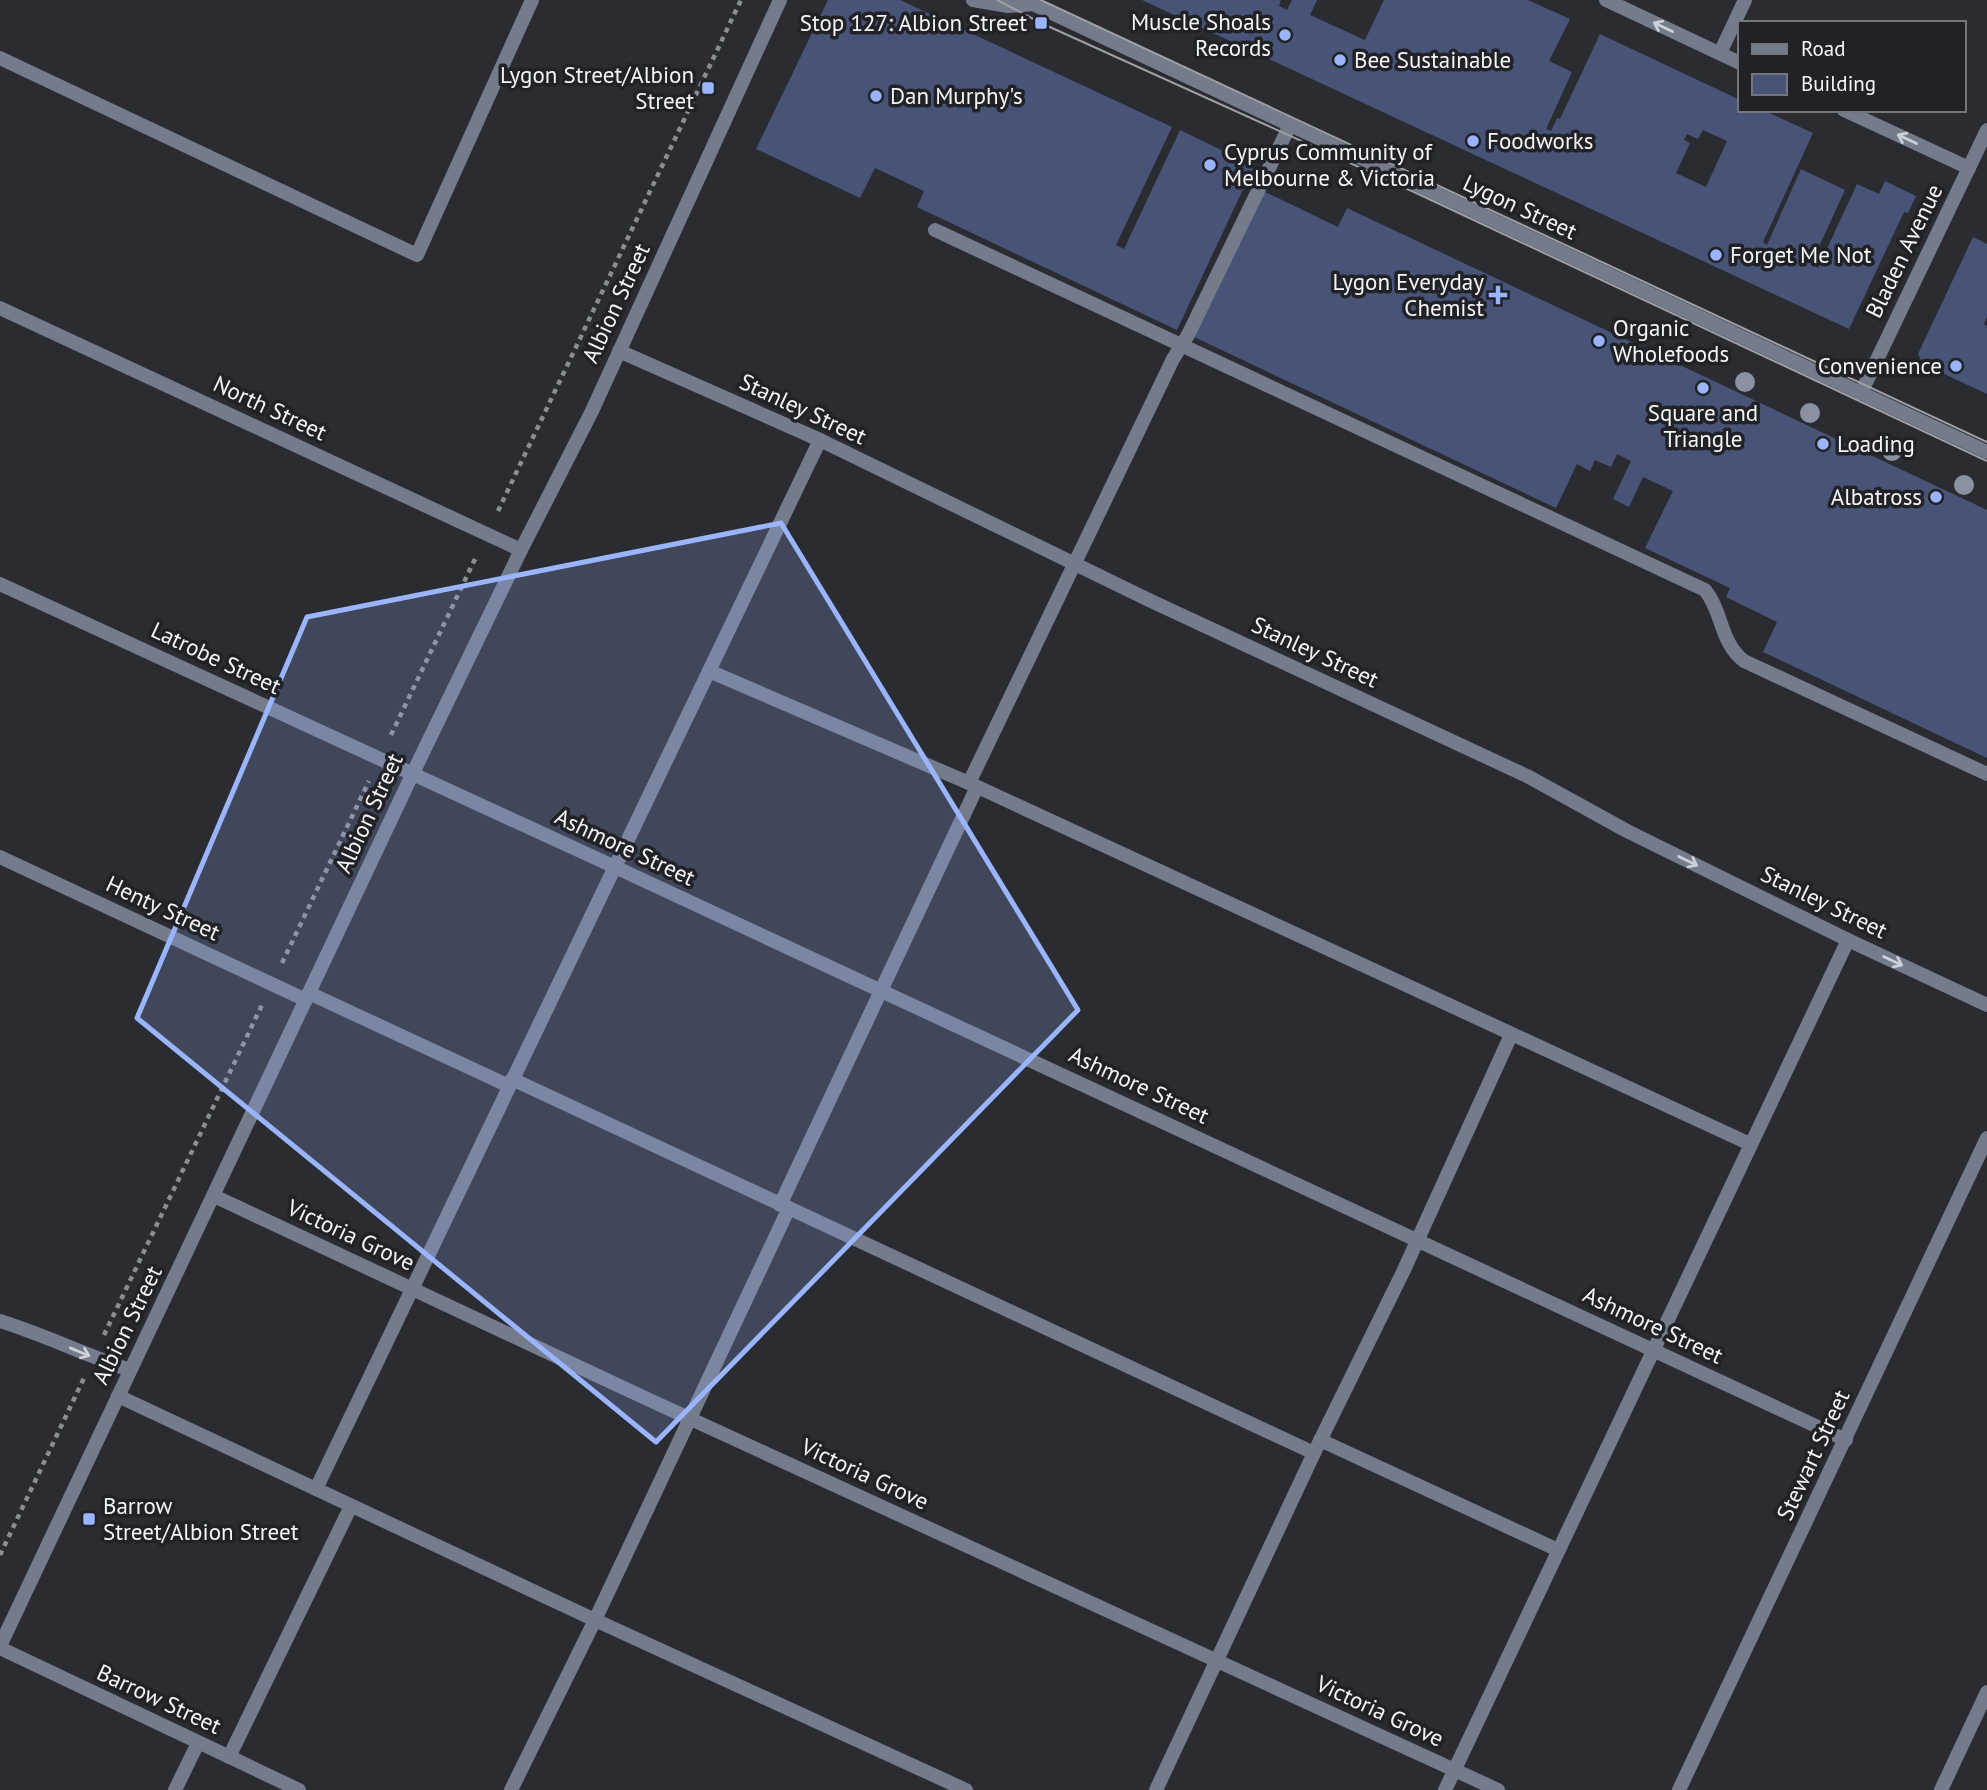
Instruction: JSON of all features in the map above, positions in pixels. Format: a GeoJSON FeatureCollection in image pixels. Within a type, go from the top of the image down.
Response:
{"type":"FeatureCollection","features":[{"type":"Feature","properties":{"kind":"street"},"geometry":{"type":"LineString","coordinates":[[0,58],[417,255],[532,0]]}},
{"type":"Feature","properties":{"kind":"street","name":"Albion Street"},"geometry":{"type":"LineString","coordinates":[[0,1647],[412,775],[592,411],[780,0]]}},
{"type":"Feature","properties":{"kind":"street","name":"Lygon Street"},"geometry":{"type":"LineString","coordinates":[[973,0],[1008,6],[1028,2],[1987,452]]}},
{"type":"Feature","properties":{"kind":"street"},"geometry":{"type":"LineString","coordinates":[[1606,0],[1738,62]]}},
{"type":"Feature","properties":{"kind":"street"},"geometry":{"type":"LineString","coordinates":[[1720,53],[1745,0]]}},
{"type":"Feature","properties":{"kind":"street"},"geometry":{"type":"LineString","coordinates":[[1847,112],[1969,168]]}},
{"type":"Feature","properties":{"kind":"street"},"geometry":{"type":"LineString","coordinates":[[512,1790],[595,1620],[785,1207],[880,990],[1075,565],[1173,359],[1182,346],[1290,125]]}},
{"type":"Feature","properties":{"kind":"street","name":"Bladen Avenue"},"geometry":{"type":"LineString","coordinates":[[1861,393],[1969,168],[1981,156],[1987,130]]}},
{"type":"Feature","properties":{"kind":"street"},"geometry":{"type":"LineString","coordinates":[[935,230],[1705,590],[1715,607],[1729,647],[1744,661],[1987,774]]}},
{"type":"Feature","properties":{"kind":"street","name":"North Street"},"geometry":{"type":"LineString","coordinates":[[0,308],[521,550]]}},
{"type":"Feature","properties":{"kind":"street","name":"Stanley Street"},"geometry":{"type":"LineString","coordinates":[[619,351],[820,440],[1075,565],[1527,776],[1627,831],[1987,1005]]}},
{"type":"Feature","properties":{"kind":"street"},"geometry":{"type":"LineString","coordinates":[[316,1489],[820,440]]}},
{"type":"Feature","properties":{"kind":"street","name":"Latrobe Street"},"geometry":{"type":"LineString","coordinates":[[0,584],[412,775]]}},
{"type":"Feature","properties":{"kind":"street"},"geometry":{"type":"LineString","coordinates":[[709,671],[973,785],[1750,1144]]}},
{"type":"Feature","properties":{"kind":"street","name":"Ashmore Street"},"geometry":{"type":"LineString","coordinates":[[412,775],[1418,1239],[1846,1440]]}},
{"type":"Feature","properties":{"kind":"street","name":"Henty Street"},"geometry":{"type":"LineString","coordinates":[[0,857],[307,996],[511,1082],[1317,1446],[1558,1550]]}},
{"type":"Feature","properties":{"kind":"street"},"geometry":{"type":"LineString","coordinates":[[1445,1790],[1848,940]]}},
{"type":"Feature","properties":{"kind":"street"},"geometry":{"type":"LineString","coordinates":[[1156,1790],[1317,1446],[1418,1239],[1511,1035]]}},
{"type":"Feature","properties":{"kind":"street","name":"Stewart Street"},"geometry":{"type":"LineString","coordinates":[[1679,1790],[1987,1138]]}},
{"type":"Feature","properties":{"kind":"street","name":"Victoria Grove"},"geometry":{"type":"LineString","coordinates":[[214,1196],[688,1418],[1498,1790]]}},
{"type":"Feature","properties":{"kind":"street"},"geometry":{"type":"LineString","coordinates":[[0,1321],[130,1370]]}},
{"type":"Feature","properties":{"kind":"street"},"geometry":{"type":"LineString","coordinates":[[118,1396],[965,1790]]}},
{"type":"Feature","properties":{"kind":"street"},"geometry":{"type":"LineString","coordinates":[[229,1757],[351,1506]]}},
{"type":"Feature","properties":{"kind":"street","name":"Barrow Street"},"geometry":{"type":"LineString","coordinates":[[0,1647],[299,1790]]}},
{"type":"Feature","properties":{"kind":"street"},"geometry":{"type":"LineString","coordinates":[[1941,1790],[1987,1692]]}},
{"type":"Feature","properties":{"kind":"street"},"geometry":{"type":"LineString","coordinates":[[175,1790],[198,1743]]}},
{"type":"Feature","properties":{"kind":"highlighted area"},"geometry":{"type":"Polygon","coordinates":[[[781,523],[1078,1010],[656,1442],[137,1018],[307,617],[781,523]]]}},
{"type":"Feature","properties":{"kind":"building"},"geometry":{"type":"Polygon","coordinates":[[[828,0],[900,0],[1172,127],[1116,245],[1124,249],[1180,130],[1254,166],[1177,330],[917,207],[924,191],[875,168],[860,198],[756,149],[828,0]]]}},
{"type":"Feature","properties":{"kind":"building"},"geometry":{"type":"Polygon","coordinates":[[[1142,0],[1281,0],[1279,6],[1287,10],[1292,0],[1317,0],[1310,15],[1365,40],[1384,0],[1528,0],[1570,19],[1549,61],[1572,72],[1546,129],[1551,131],[1557,118],[1560,119],[1600,34],[1738,99],[1738,112],[1767,112],[1813,133],[1763,242],[1767,245],[1801,169],[1845,190],[1811,264],[1818,268],[1857,184],[1879,194],[1885,181],[1916,196],[1908,213],[1904,212],[1849,329],[1142,0]],[[1703,130],[1698,139],[1687,134],[1684,140],[1690,143],[1676,173],[1706,187],[1727,141],[1703,130]]]}},
{"type":"Feature","properties":{"kind":"building"},"geometry":{"type":"Polygon","coordinates":[[[1263,191],[1338,227],[1347,208],[1987,510],[1987,758],[1763,652],[1777,622],[1726,597],[1730,588],[1645,548],[1673,491],[1643,477],[1629,507],[1613,499],[1631,461],[1617,454],[1611,467],[1595,460],[1590,471],[1577,464],[1556,508],[1194,337],[1263,191]]]}},
{"type":"Feature","properties":{"kind":"building"},"geometry":{"type":"Polygon","coordinates":[[[1973,237],[1987,244],[1987,317],[1984,324],[1987,326],[1987,394],[1923,364],[1918,354],[1973,237]]]}},
{"type":"Feature","properties":{"kind":"tram line"},"geometry":{"type":"LineString","coordinates":[[997,0],[1041,23],[1414,192],[1987,461]]}},
{"type":"Feature","properties":{"kind":"tram line"},"geometry":{"type":"LineString","coordinates":[[1041,0],[1987,442]]}},
{"type":"Feature","properties":{"kind":"place","name":"Stop 127: Albion Street"},"geometry":{"type":"Point","coordinates":[1041,23]}},
{"type":"Feature","properties":{"kind":"place","name":"Muscle Shoals Records"},"geometry":{"type":"Point","coordinates":[1285,35]}},
{"type":"Feature","properties":{"kind":"place","name":"Bee Sustainable"},"geometry":{"type":"Point","coordinates":[1340,60]}},
{"type":"Feature","properties":{"kind":"place","name":"Lygon Street/Albion Street"},"geometry":{"type":"Point","coordinates":[708,88]}},
{"type":"Feature","properties":{"kind":"place","name":"Dan Murphy's"},"geometry":{"type":"Point","coordinates":[876,96]}},
{"type":"Feature","properties":{"kind":"place","name":"Foodworks"},"geometry":{"type":"Point","coordinates":[1473,141]}},
{"type":"Feature","properties":{"kind":"place","name":"Cyprus Community of Melbourne & Victoria"},"geometry":{"type":"Point","coordinates":[1210,165]}},
{"type":"Feature","properties":{"kind":"place","name":"Forget Me Not"},"geometry":{"type":"Point","coordinates":[1716,255]}},
{"type":"Feature","properties":{"kind":"place","name":"Lygon Everyday Chemist"},"geometry":{"type":"Point","coordinates":[1498,295]}},
{"type":"Feature","properties":{"kind":"place","name":"Organic Wholefoods"},"geometry":{"type":"Point","coordinates":[1599,341]}},
{"type":"Feature","properties":{"kind":"place","name":"Convenience"},"geometry":{"type":"Point","coordinates":[1956,366]}},
{"type":"Feature","properties":{"kind":"place","name":"Square and Triangle"},"geometry":{"type":"Point","coordinates":[1703,388]}},
{"type":"Feature","properties":{"kind":"place","name":"Loading"},"geometry":{"type":"Point","coordinates":[1823,444]}},
{"type":"Feature","properties":{"kind":"place","name":"Albatross"},"geometry":{"type":"Point","coordinates":[1936,497]}},
{"type":"Feature","properties":{"kind":"place","name":"Barrow Street/Albion Street"},"geometry":{"type":"Point","coordinates":[89,1519]}}]}
